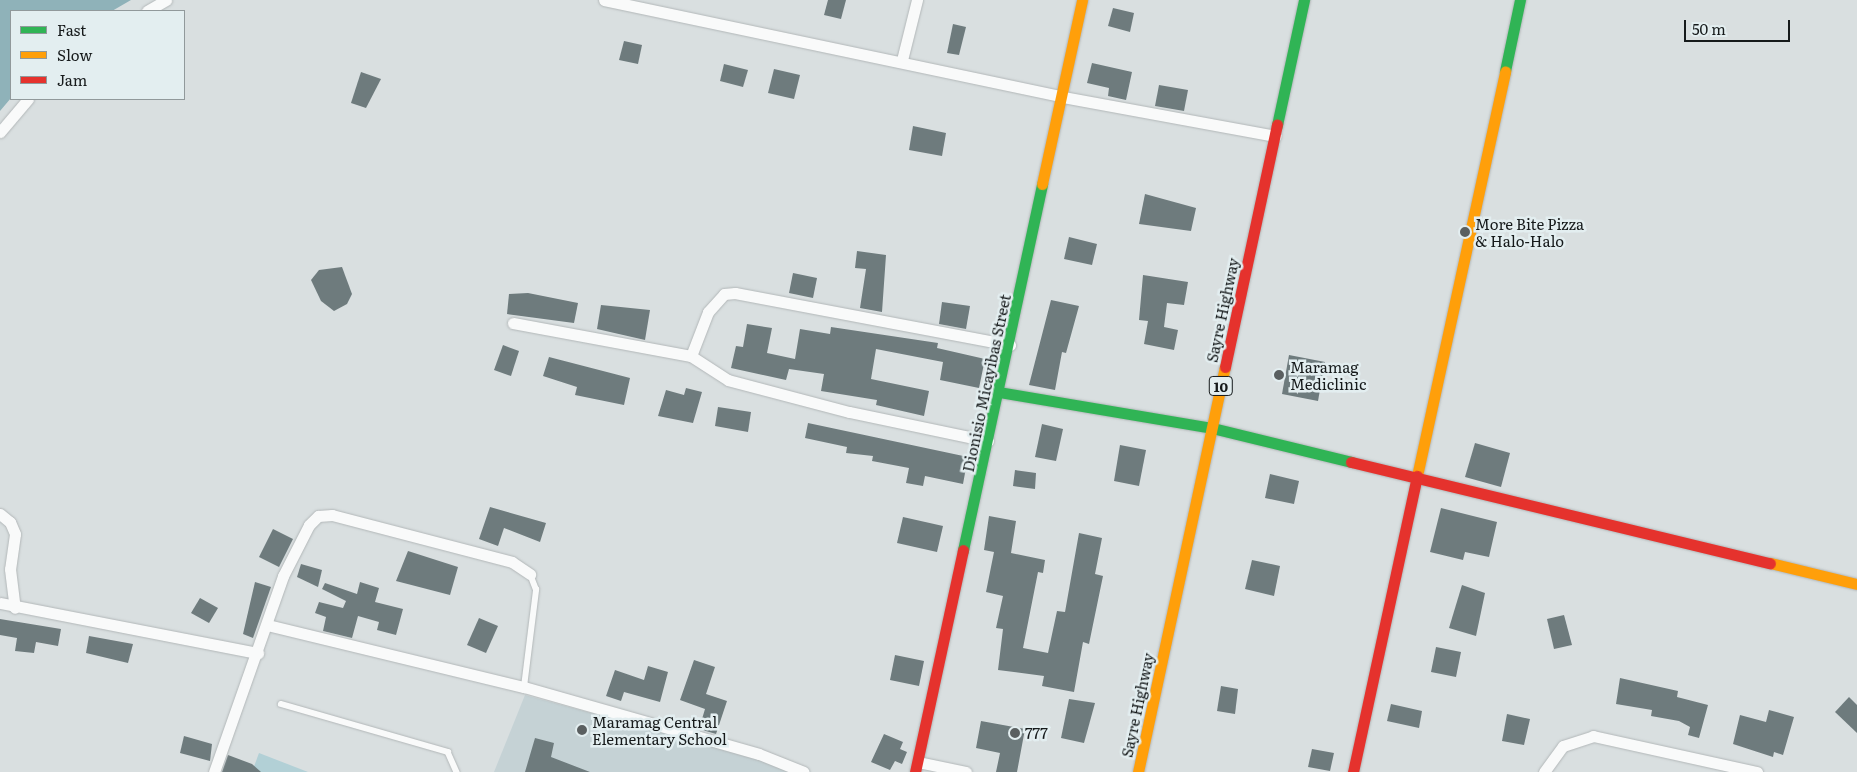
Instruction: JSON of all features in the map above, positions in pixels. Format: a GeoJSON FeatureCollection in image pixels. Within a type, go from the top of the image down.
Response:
{"type":"FeatureCollection","features":[{"type":"Feature","properties":{"kind":"main road","name":"Dionisio Micayibas Street"},"geometry":{"type":"LineString","coordinates":[[916,767],[1010,345],[1082,0]]}},
{"type":"Feature","properties":{"kind":"main road","name":"Sayre Highway"},"geometry":{"type":"LineString","coordinates":[[1138,772],[1304,0]]}},
{"type":"Feature","properties":{"kind":"main road"},"geometry":{"type":"LineString","coordinates":[[1353,772],[1419,476],[1520,0]]}},
{"type":"Feature","properties":{"kind":"main road"},"geometry":{"type":"LineString","coordinates":[[999,392],[1212,428],[1419,476],[1857,584]]}},
{"type":"Feature","properties":{"kind":"street"},"geometry":{"type":"LineString","coordinates":[[149,10],[166,0]]}},
{"type":"Feature","properties":{"kind":"street"},"geometry":{"type":"LineString","coordinates":[[604,0],[902,60],[1063,97],[1275,136]]}},
{"type":"Feature","properties":{"kind":"street"},"geometry":{"type":"LineString","coordinates":[[902,60],[917,0]]}},
{"type":"Feature","properties":{"kind":"street"},"geometry":{"type":"LineString","coordinates":[[0,132],[27,100]]}},
{"type":"Feature","properties":{"kind":"street"},"geometry":{"type":"LineString","coordinates":[[691,356],[708,312],[724,294],[735,293],[1010,345]]}},
{"type":"Feature","properties":{"kind":"street"},"geometry":{"type":"LineString","coordinates":[[512,323],[691,356],[728,380],[897,424],[988,441]]}},
{"type":"Feature","properties":{"kind":"street"},"geometry":{"type":"LineString","coordinates":[[0,514],[10,522],[14,534],[10,569],[15,608]]}},
{"type":"Feature","properties":{"kind":"street"},"geometry":{"type":"LineString","coordinates":[[214,772],[258,653],[283,576],[309,525],[325,514],[512,562],[530,574]]}},
{"type":"Feature","properties":{"kind":"street"},"geometry":{"type":"LineString","coordinates":[[0,603],[15,608],[258,653]]}},
{"type":"Feature","properties":{"kind":"street"},"geometry":{"type":"LineString","coordinates":[[267,624],[524,687],[759,754],[804,772]]}},
{"type":"Feature","properties":{"kind":"street"},"geometry":{"type":"LineString","coordinates":[[1544,772],[1563,746],[1593,736],[1757,772]]}},
{"type":"Feature","properties":{"kind":"street"},"geometry":{"type":"LineString","coordinates":[[916,767],[966,772]]}},
{"type":"Feature","properties":{"kind":"lane"},"geometry":{"type":"LineString","coordinates":[[524,687],[536,590],[530,574]]}},
{"type":"Feature","properties":{"kind":"lane"},"geometry":{"type":"LineString","coordinates":[[281,704],[448,752],[458,772]]}},
{"type":"Feature","properties":{"kind":"shaded area"},"geometry":{"type":"Polygon","coordinates":[[[0,0],[131,0],[114,10],[10,10],[10,99],[0,111],[0,0]]]}},
{"type":"Feature","properties":{"kind":"shaded area","name":"Maramag Central Elementary School"},"geometry":{"type":"Polygon","coordinates":[[[525,695],[782,765],[795,772],[494,772],[525,695]]]}},
{"type":"Feature","properties":{"kind":"shaded area"},"geometry":{"type":"Polygon","coordinates":[[[259,753],[308,772],[252,772],[259,753]]]}},
{"type":"Feature","properties":{"kind":"building"},"geometry":{"type":"Polygon","coordinates":[[[828,0],[846,0],[841,19],[824,15],[828,0]]]}},
{"type":"Feature","properties":{"kind":"building"},"geometry":{"type":"Polygon","coordinates":[[[1113,8],[1134,13],[1130,32],[1108,26],[1113,8]]]}},
{"type":"Feature","properties":{"kind":"building"},"geometry":{"type":"Polygon","coordinates":[[[953,24],[966,27],[959,55],[947,53],[953,24]]]}},
{"type":"Feature","properties":{"kind":"building"},"geometry":{"type":"Polygon","coordinates":[[[624,41],[642,45],[638,64],[619,60],[624,41]]]}},
{"type":"Feature","properties":{"kind":"building"},"geometry":{"type":"Polygon","coordinates":[[[1092,63],[1132,72],[1126,100],[1108,96],[1109,88],[1087,83],[1092,63]]]}},
{"type":"Feature","properties":{"kind":"building"},"geometry":{"type":"Polygon","coordinates":[[[724,64],[748,70],[743,87],[720,81],[724,64]]]}},
{"type":"Feature","properties":{"kind":"building"},"geometry":{"type":"Polygon","coordinates":[[[774,69],[800,75],[794,99],[768,93],[774,69]]]}},
{"type":"Feature","properties":{"kind":"building"},"geometry":{"type":"Polygon","coordinates":[[[361,72],[381,79],[366,108],[351,103],[361,72]]]}},
{"type":"Feature","properties":{"kind":"building"},"geometry":{"type":"Polygon","coordinates":[[[1159,85],[1188,90],[1184,111],[1155,106],[1159,85]]]}},
{"type":"Feature","properties":{"kind":"building"},"geometry":{"type":"Polygon","coordinates":[[[913,126],[946,133],[942,156],[909,150],[913,126]]]}},
{"type":"Feature","properties":{"kind":"building"},"geometry":{"type":"Polygon","coordinates":[[[1145,194],[1196,208],[1191,231],[1139,224],[1145,194]]]}},
{"type":"Feature","properties":{"kind":"building"},"geometry":{"type":"Polygon","coordinates":[[[1069,237],[1097,244],[1092,265],[1064,259],[1069,237]]]}},
{"type":"Feature","properties":{"kind":"building"},"geometry":{"type":"Polygon","coordinates":[[[857,251],[886,255],[882,312],[860,308],[866,269],[855,268],[857,251]]]}},
{"type":"Feature","properties":{"kind":"building"},"geometry":{"type":"Polygon","coordinates":[[[342,267],[352,294],[347,304],[334,311],[321,301],[311,280],[319,270],[342,267]]]}},
{"type":"Feature","properties":{"kind":"building"},"geometry":{"type":"Polygon","coordinates":[[[793,273],[817,278],[813,298],[789,293],[793,273]]]}},
{"type":"Feature","properties":{"kind":"building"},"geometry":{"type":"Polygon","coordinates":[[[1143,275],[1188,282],[1184,305],[1167,303],[1164,327],[1178,330],[1174,350],[1144,344],[1148,321],[1139,320],[1143,275]]]}},
{"type":"Feature","properties":{"kind":"building"},"geometry":{"type":"Polygon","coordinates":[[[528,293],[578,303],[574,323],[507,314],[509,294],[528,293]]]}},
{"type":"Feature","properties":{"kind":"building"},"geometry":{"type":"Polygon","coordinates":[[[1051,300],[1079,306],[1066,353],[1062,352],[1055,390],[1029,385],[1051,300]]]}},
{"type":"Feature","properties":{"kind":"building"},"geometry":{"type":"Polygon","coordinates":[[[942,302],[970,306],[966,329],[939,324],[942,302]]]}},
{"type":"Feature","properties":{"kind":"building"},"geometry":{"type":"Polygon","coordinates":[[[601,305],[650,310],[645,340],[597,329],[601,305]]]}},
{"type":"Feature","properties":{"kind":"building"},"geometry":{"type":"Polygon","coordinates":[[[747,324],[772,328],[767,353],[795,359],[800,329],[830,334],[831,327],[938,343],[937,348],[985,359],[979,388],[940,380],[943,362],[876,349],[871,379],[929,391],[924,416],[876,405],[877,400],[821,391],[824,374],[789,369],[786,380],[731,368],[736,346],[743,347],[747,324]]]}},
{"type":"Feature","properties":{"kind":"building"},"geometry":{"type":"Polygon","coordinates":[[[503,345],[519,351],[511,376],[494,370],[503,345]]]}},
{"type":"Feature","properties":{"kind":"building"},"geometry":{"type":"Polygon","coordinates":[[[1289,355],[1325,362],[1318,401],[1282,394],[1289,355]]]}},
{"type":"Feature","properties":{"kind":"building"},"geometry":{"type":"Polygon","coordinates":[[[549,357],[630,378],[624,405],[575,395],[577,387],[543,376],[549,357]]]}},
{"type":"Feature","properties":{"kind":"building"},"geometry":{"type":"Polygon","coordinates":[[[686,388],[702,392],[693,423],[658,416],[666,390],[684,395],[686,388]]]}},
{"type":"Feature","properties":{"kind":"building"},"geometry":{"type":"Polygon","coordinates":[[[718,407],[751,412],[748,432],[715,426],[718,407]]]}},
{"type":"Feature","properties":{"kind":"building"},"geometry":{"type":"Polygon","coordinates":[[[808,423],[968,457],[963,484],[925,476],[923,486],[906,483],[909,468],[872,461],[873,456],[846,453],[847,447],[805,438],[808,423]]]}},
{"type":"Feature","properties":{"kind":"building"},"geometry":{"type":"Polygon","coordinates":[[[1042,424],[1063,429],[1056,461],[1035,457],[1042,424]]]}},
{"type":"Feature","properties":{"kind":"building"},"geometry":{"type":"Polygon","coordinates":[[[1475,443],[1510,453],[1501,487],[1465,477],[1475,443]]]}},
{"type":"Feature","properties":{"kind":"building"},"geometry":{"type":"Polygon","coordinates":[[[1120,445],[1146,450],[1139,486],[1114,481],[1120,445]]]}},
{"type":"Feature","properties":{"kind":"building"},"geometry":{"type":"Polygon","coordinates":[[[1015,470],[1036,473],[1035,489],[1013,486],[1015,470]]]}},
{"type":"Feature","properties":{"kind":"building"},"geometry":{"type":"Polygon","coordinates":[[[1270,474],[1299,481],[1294,504],[1265,498],[1270,474]]]}},
{"type":"Feature","properties":{"kind":"building"},"geometry":{"type":"Polygon","coordinates":[[[490,507],[546,523],[540,542],[504,528],[498,546],[479,539],[490,507]]]}},
{"type":"Feature","properties":{"kind":"building"},"geometry":{"type":"Polygon","coordinates":[[[1441,508],[1497,522],[1489,557],[1465,552],[1463,560],[1430,552],[1441,508]]]}},
{"type":"Feature","properties":{"kind":"building"},"geometry":{"type":"Polygon","coordinates":[[[989,516],[1016,521],[1011,553],[1045,560],[1043,573],[1038,572],[1023,648],[1048,653],[1057,611],[1065,612],[1079,533],[1102,538],[1095,574],[1103,576],[1089,644],[1083,642],[1074,692],[1042,686],[1044,676],[998,670],[1003,629],[996,628],[1003,596],[986,592],[994,552],[984,550],[989,516]]]}},
{"type":"Feature","properties":{"kind":"building"},"geometry":{"type":"Polygon","coordinates":[[[903,517],[943,526],[937,552],[897,543],[903,517]]]}},
{"type":"Feature","properties":{"kind":"building"},"geometry":{"type":"Polygon","coordinates":[[[273,529],[293,539],[279,567],[259,557],[273,529]]]}},
{"type":"Feature","properties":{"kind":"building"},"geometry":{"type":"Polygon","coordinates":[[[408,551],[458,567],[450,595],[396,581],[408,551]]]}},
{"type":"Feature","properties":{"kind":"building"},"geometry":{"type":"Polygon","coordinates":[[[1252,560],[1280,566],[1274,596],[1245,589],[1252,560]]]}},
{"type":"Feature","properties":{"kind":"building"},"geometry":{"type":"Polygon","coordinates":[[[301,564],[322,570],[318,587],[297,577],[301,564]]]}},
{"type":"Feature","properties":{"kind":"building"},"geometry":{"type":"Polygon","coordinates":[[[255,582],[271,587],[253,638],[243,634],[255,582]]]}},
{"type":"Feature","properties":{"kind":"building"},"geometry":{"type":"Polygon","coordinates":[[[360,582],[379,588],[375,602],[403,609],[396,635],[377,630],[379,622],[358,616],[352,638],[323,631],[326,617],[315,613],[319,602],[343,608],[346,601],[322,589],[325,583],[357,594],[360,582]]]}},
{"type":"Feature","properties":{"kind":"building"},"geometry":{"type":"Polygon","coordinates":[[[1462,585],[1485,593],[1476,636],[1449,628],[1462,585]]]}},
{"type":"Feature","properties":{"kind":"building"},"geometry":{"type":"Polygon","coordinates":[[[200,598],[218,608],[209,623],[191,613],[200,598]]]}},
{"type":"Feature","properties":{"kind":"building"},"geometry":{"type":"Polygon","coordinates":[[[1564,615],[1572,645],[1554,649],[1547,619],[1564,615]]]}},
{"type":"Feature","properties":{"kind":"building"},"geometry":{"type":"Polygon","coordinates":[[[479,618],[498,626],[486,653],[467,645],[479,618]]]}},
{"type":"Feature","properties":{"kind":"building"},"geometry":{"type":"Polygon","coordinates":[[[0,619],[61,629],[58,646],[36,642],[34,653],[15,651],[17,638],[0,635],[0,619]]]}},
{"type":"Feature","properties":{"kind":"building"},"geometry":{"type":"Polygon","coordinates":[[[89,636],[133,644],[128,663],[86,653],[89,636]]]}},
{"type":"Feature","properties":{"kind":"building"},"geometry":{"type":"Polygon","coordinates":[[[1436,647],[1461,652],[1456,677],[1431,672],[1436,647]]]}},
{"type":"Feature","properties":{"kind":"building"},"geometry":{"type":"Polygon","coordinates":[[[895,655],[924,661],[919,686],[890,680],[895,655]]]}},
{"type":"Feature","properties":{"kind":"building"},"geometry":{"type":"Polygon","coordinates":[[[694,660],[715,667],[706,694],[727,701],[716,734],[699,729],[705,709],[680,700],[694,660]]]}},
{"type":"Feature","properties":{"kind":"building"},"geometry":{"type":"Polygon","coordinates":[[[648,666],[668,672],[660,702],[624,692],[621,701],[606,696],[615,670],[644,680],[648,666]]]}},
{"type":"Feature","properties":{"kind":"building"},"geometry":{"type":"Polygon","coordinates":[[[1620,678],[1678,691],[1677,697],[1708,705],[1699,738],[1688,735],[1690,727],[1679,721],[1651,716],[1652,710],[1616,704],[1620,678]]]}},
{"type":"Feature","properties":{"kind":"building"},"geometry":{"type":"Polygon","coordinates":[[[1221,686],[1238,689],[1235,714],[1217,711],[1221,686]]]}},
{"type":"Feature","properties":{"kind":"building"},"geometry":{"type":"Polygon","coordinates":[[[1849,697],[1857,705],[1857,733],[1835,712],[1849,697]]]}},
{"type":"Feature","properties":{"kind":"building"},"geometry":{"type":"Polygon","coordinates":[[[1069,699],[1095,703],[1084,743],[1061,738],[1069,699]]]}},
{"type":"Feature","properties":{"kind":"building"},"geometry":{"type":"Polygon","coordinates":[[[1391,704],[1422,711],[1419,728],[1387,721],[1391,704]]]}},
{"type":"Feature","properties":{"kind":"building"},"geometry":{"type":"Polygon","coordinates":[[[1769,710],[1794,717],[1783,755],[1774,752],[1773,757],[1733,744],[1740,715],[1766,722],[1769,710]]]}},
{"type":"Feature","properties":{"kind":"building"},"geometry":{"type":"Polygon","coordinates":[[[1507,714],[1530,719],[1524,745],[1502,741],[1507,714]]]}},
{"type":"Feature","properties":{"kind":"building"},"geometry":{"type":"Polygon","coordinates":[[[981,721],[1025,729],[1017,772],[996,772],[1000,753],[976,748],[981,721]]]}},
{"type":"Feature","properties":{"kind":"building"},"geometry":{"type":"Polygon","coordinates":[[[884,734],[903,742],[900,749],[907,752],[902,764],[895,761],[890,770],[871,762],[884,734]]]}},
{"type":"Feature","properties":{"kind":"building"},"geometry":{"type":"Polygon","coordinates":[[[184,736],[212,744],[210,761],[180,753],[184,736]]]}},
{"type":"Feature","properties":{"kind":"building"},"geometry":{"type":"Polygon","coordinates":[[[535,738],[554,743],[551,757],[590,772],[525,772],[535,738]]]}},
{"type":"Feature","properties":{"kind":"building"},"geometry":{"type":"Polygon","coordinates":[[[1312,749],[1334,753],[1330,771],[1308,767],[1312,749]]]}},
{"type":"Feature","properties":{"kind":"building"},"geometry":{"type":"Polygon","coordinates":[[[228,755],[252,764],[261,772],[222,772],[228,755]]]}},
{"type":"Feature","properties":{"kind":"traffic: fast"},"geometry":{"type":"LineString","coordinates":[[1277,125],[1304,0]]}},
{"type":"Feature","properties":{"kind":"traffic: fast"},"geometry":{"type":"LineString","coordinates":[[1505,71],[1520,0]]}},
{"type":"Feature","properties":{"kind":"traffic: fast"},"geometry":{"type":"LineString","coordinates":[[963,550],[1042,184]]}},
{"type":"Feature","properties":{"kind":"traffic: fast"},"geometry":{"type":"LineString","coordinates":[[999,392],[1212,428],[1351,462]]}},
{"type":"Feature","properties":{"kind":"traffic: slow"},"geometry":{"type":"LineString","coordinates":[[1042,184],[1082,0]]}},
{"type":"Feature","properties":{"kind":"traffic: slow"},"geometry":{"type":"LineString","coordinates":[[1417,476],[1505,71]]}},
{"type":"Feature","properties":{"kind":"traffic: slow"},"geometry":{"type":"LineString","coordinates":[[1138,772],[1225,367]]}},
{"type":"Feature","properties":{"kind":"traffic: slow"},"geometry":{"type":"LineString","coordinates":[[1770,563],[1857,584]]}},
{"type":"Feature","properties":{"kind":"traffic: jam"},"geometry":{"type":"LineString","coordinates":[[1225,367],[1277,125]]}},
{"type":"Feature","properties":{"kind":"traffic: jam"},"geometry":{"type":"LineString","coordinates":[[1351,462],[1770,563]]}},
{"type":"Feature","properties":{"kind":"traffic: jam"},"geometry":{"type":"LineString","coordinates":[[1353,772],[1417,476]]}},
{"type":"Feature","properties":{"kind":"traffic: jam"},"geometry":{"type":"LineString","coordinates":[[915,772],[963,550]]}},
{"type":"Feature","properties":{"kind":"place","name":"More Bite Pizza & Halo-Halo"},"geometry":{"type":"Point","coordinates":[1465,232]}},
{"type":"Feature","properties":{"kind":"place","name":"Maramag Mediclinic"},"geometry":{"type":"Point","coordinates":[1279,375]}},
{"type":"Feature","properties":{"kind":"place","name":"Maramag Central Elementary School"},"geometry":{"type":"Point","coordinates":[582,730]}},
{"type":"Feature","properties":{"kind":"place","name":"777"},"geometry":{"type":"Point","coordinates":[1015,733]}}]}
